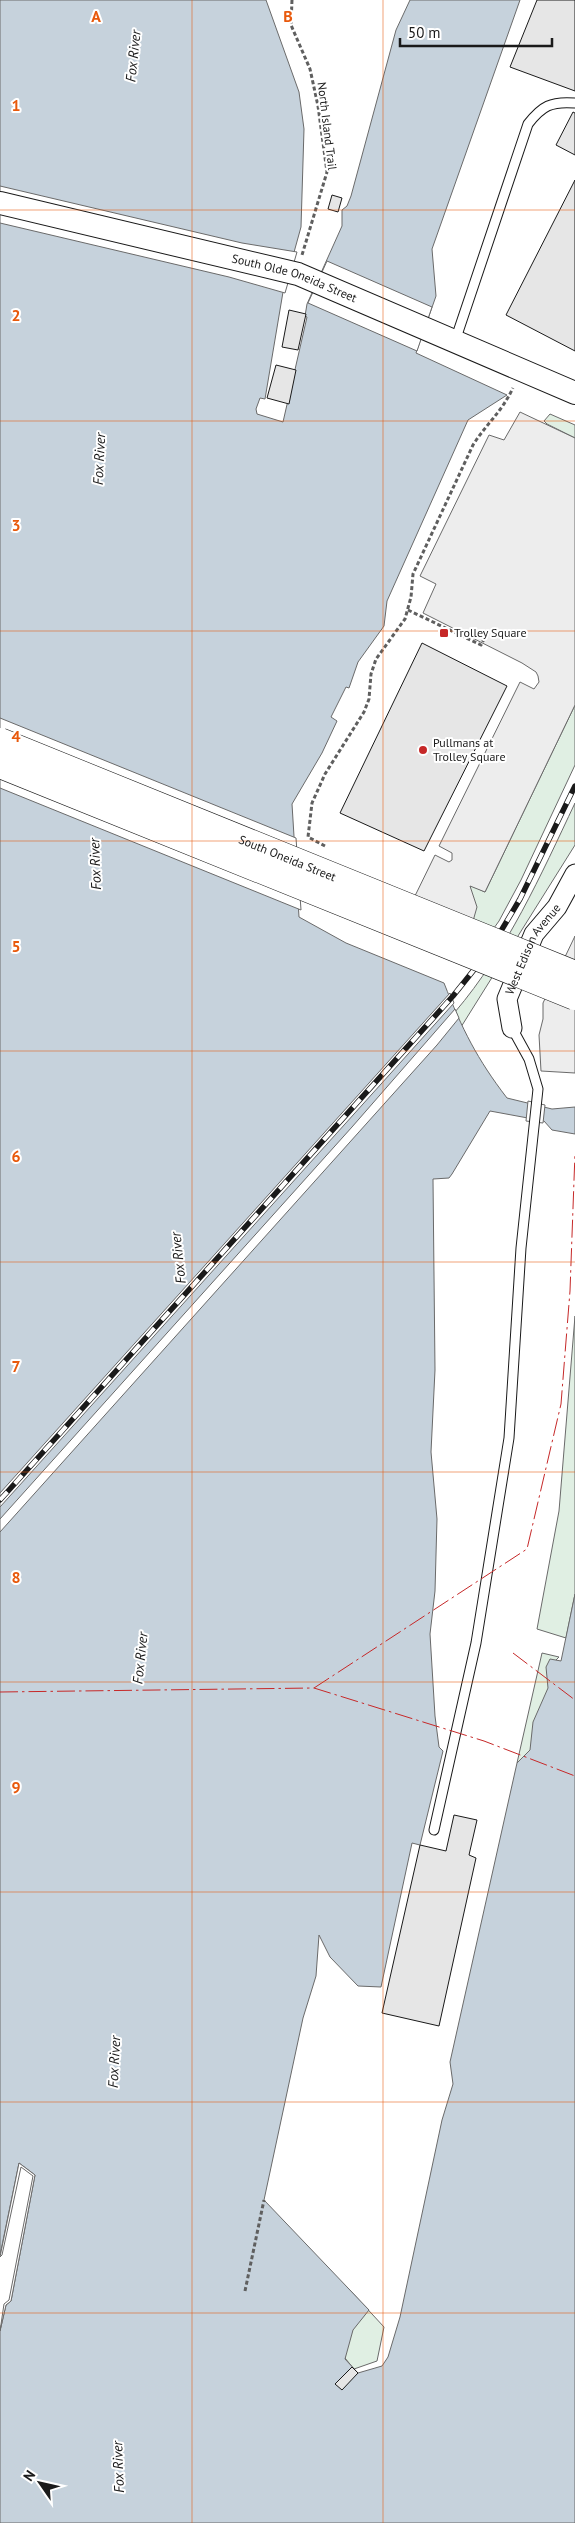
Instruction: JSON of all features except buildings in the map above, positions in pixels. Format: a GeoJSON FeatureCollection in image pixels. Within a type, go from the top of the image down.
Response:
{"type":"FeatureCollection","features":[{"type":"Feature","properties":{"kind":"main road","name":"South Oneida Street"},"geometry":{"type":"LineString","coordinates":[[0,742],[575,975]]}},
{"type":"Feature","properties":{"kind":"main road","name":"South Oneida Street"},"geometry":{"type":"LineString","coordinates":[[0,764],[575,996]]}},
{"type":"Feature","properties":{"kind":"street","name":"South Olde Oneida Street"},"geometry":{"type":"LineString","coordinates":[[0,203],[297,264],[318,280],[575,393]]}},
{"type":"Feature","properties":{"kind":"street","name":"West Edison Avenue"},"geometry":{"type":"LineString","coordinates":[[512,1028],[507,999],[534,934],[557,906],[575,874]]}},
{"type":"Feature","properties":{"kind":"lane"},"geometry":{"type":"LineString","coordinates":[[455,341],[528,124],[540,109],[560,102],[575,103]]}},
{"type":"Feature","properties":{"kind":"lane"},"geometry":{"type":"LineString","coordinates":[[434,1830],[476,1643],[509,1438],[522,1248],[538,1090],[529,1059],[512,1028]]}},
{"type":"Feature","properties":{"kind":"path","name":"North Island Trail"},"geometry":{"type":"LineString","coordinates":[[292,0],[291,24],[310,69],[318,106],[327,172],[297,264]]}},
{"type":"Feature","properties":{"kind":"path"},"geometry":{"type":"LineString","coordinates":[[333,850],[308,837],[312,804],[325,774],[364,712],[369,699],[371,674],[376,659],[395,636],[405,619],[413,574],[473,445],[505,405],[522,370]]}},
{"type":"Feature","properties":{"kind":"path"},"geometry":{"type":"LineString","coordinates":[[408,610],[481,645],[487,633]]}},
{"type":"Feature","properties":{"kind":"path"},"geometry":{"type":"LineString","coordinates":[[245,2291],[264,2200]]}},
{"type":"Feature","properties":{"kind":"green space"},"geometry":{"type":"Polygon","coordinates":[[[550,414],[575,425],[575,438],[547,424],[544,421],[550,414]]]}},
{"type":"Feature","properties":{"kind":"green space"},"geometry":{"type":"Polygon","coordinates":[[[575,705],[575,765],[521,880],[499,921],[484,942],[473,937],[470,885],[485,892],[575,705]]]}},
{"type":"Feature","properties":{"kind":"green space"},"geometry":{"type":"Polygon","coordinates":[[[575,803],[575,845],[461,1027],[455,1012],[491,964],[522,912],[575,803]]]}},
{"type":"Feature","properties":{"kind":"green space"},"geometry":{"type":"Polygon","coordinates":[[[575,1316],[575,1594],[566,1638],[537,1629],[559,1511],[575,1316]]]}},
{"type":"Feature","properties":{"kind":"green space"},"geometry":{"type":"Polygon","coordinates":[[[542,1653],[559,1657],[556,1660],[533,1748],[517,1763],[542,1653]]]}},
{"type":"Feature","properties":{"kind":"green space"},"geometry":{"type":"Polygon","coordinates":[[[348,2288],[384,2327],[377,2361],[354,2369],[345,2358],[348,2288]]]}},
{"type":"Feature","properties":{"kind":"shaded area"},"geometry":{"type":"Polygon","coordinates":[[[520,412],[575,438],[575,705],[485,892],[470,886],[477,907],[471,928],[412,902],[435,855],[449,862],[452,860],[452,853],[439,846],[520,682],[534,689],[539,682],[536,672],[522,663],[423,613],[436,584],[420,576],[489,435],[504,440],[520,412]]]}},
{"type":"Feature","properties":{"kind":"shaded area"},"geometry":{"type":"Polygon","coordinates":[[[575,936],[575,1073],[541,1071],[539,1035],[543,1019],[543,1003],[575,936]]]}},
{"type":"Feature","properties":{"kind":"water","name":"Fox River"},"geometry":{"type":"Polygon","coordinates":[[[0,0],[266,0],[299,92],[304,129],[301,227],[283,292],[265,399],[260,398],[256,409],[257,414],[283,422],[307,317],[305,316],[307,304],[342,226],[342,210],[347,206],[351,196],[396,30],[410,0],[520,0],[432,249],[436,296],[416,353],[507,395],[468,420],[387,601],[384,626],[358,662],[349,688],[346,687],[331,717],[337,721],[322,753],[292,804],[299,917],[346,943],[444,983],[471,1043],[507,1098],[552,1109],[575,1107],[575,1134],[552,1130],[544,1121],[490,1111],[449,1178],[433,1179],[435,1370],[431,1452],[437,1519],[435,1591],[430,1634],[435,1716],[439,1747],[443,1751],[420,1845],[412,1843],[381,1987],[358,1986],[330,1957],[319,1935],[316,1976],[303,2018],[264,2200],[369,2310],[353,2330],[345,2359],[358,2373],[382,2366],[388,2357],[400,2317],[442,2120],[453,2084],[450,2062],[517,1763],[530,1750],[533,1722],[548,1688],[546,1667],[550,1659],[561,1661],[575,1594],[575,2523],[0,2523],[0,2331],[6,2305],[11,2301],[35,2175],[19,2163],[0,2255],[0,0]]]}},
{"type":"Feature","properties":{"kind":"pier"},"geometry":{"type":"Polygon","coordinates":[[[0,186],[242,243],[297,252],[285,293],[229,277],[0,223],[0,186]]]}},
{"type":"Feature","properties":{"kind":"pier"},"geometry":{"type":"Polygon","coordinates":[[[327,261],[432,307],[417,351],[308,303],[327,261]]]}},
{"type":"Feature","properties":{"kind":"pier"},"geometry":{"type":"Polygon","coordinates":[[[0,718],[296,838],[301,910],[0,788],[0,718]]]}},
{"type":"Feature","properties":{"kind":"pier"},"geometry":{"type":"Polygon","coordinates":[[[450,993],[454,1003],[0,1507],[0,1493],[450,993]]]}},
{"type":"Feature","properties":{"kind":"pier"},"geometry":{"type":"Polygon","coordinates":[[[455,1009],[459,1018],[437,1045],[0,1532],[0,1519],[352,1127],[455,1009]]]}},
{"type":"Feature","properties":{"kind":"pier"},"geometry":{"type":"Polygon","coordinates":[[[528,1101],[545,1105],[543,1123],[526,1121],[528,1101]]]}},
{"type":"Feature","properties":{"kind":"pier"},"geometry":{"type":"Polygon","coordinates":[[[19,2163],[35,2175],[11,2301],[6,2305],[0,2331],[4,2304],[9,2300],[33,2176],[21,2167],[0,2257],[19,2163]]]}},
{"type":"Feature","properties":{"kind":"railway"},"geometry":{"type":"LineString","coordinates":[[0,1500],[453,996],[489,951],[520,899],[575,786]]}},
{"type":"Feature","properties":{"kind":"power"},"geometry":{"type":"LineString","coordinates":[[314,1688],[527,1549],[561,1404],[570,1291],[575,1153]]}},
{"type":"Feature","properties":{"kind":"power"},"geometry":{"type":"LineString","coordinates":[[513,1653],[575,1700]]}},
{"type":"Feature","properties":{"kind":"power"},"geometry":{"type":"LineString","coordinates":[[0,1692],[314,1688],[484,1741],[575,1776]]}},
{"type":"Feature","properties":{"kind":"place","name":"Trolley Square"},"geometry":{"type":"Point","coordinates":[444,633]}},
{"type":"Feature","properties":{"kind":"place","name":"Pullmans at Trolley Square"},"geometry":{"type":"Point","coordinates":[423,750]}}]}
